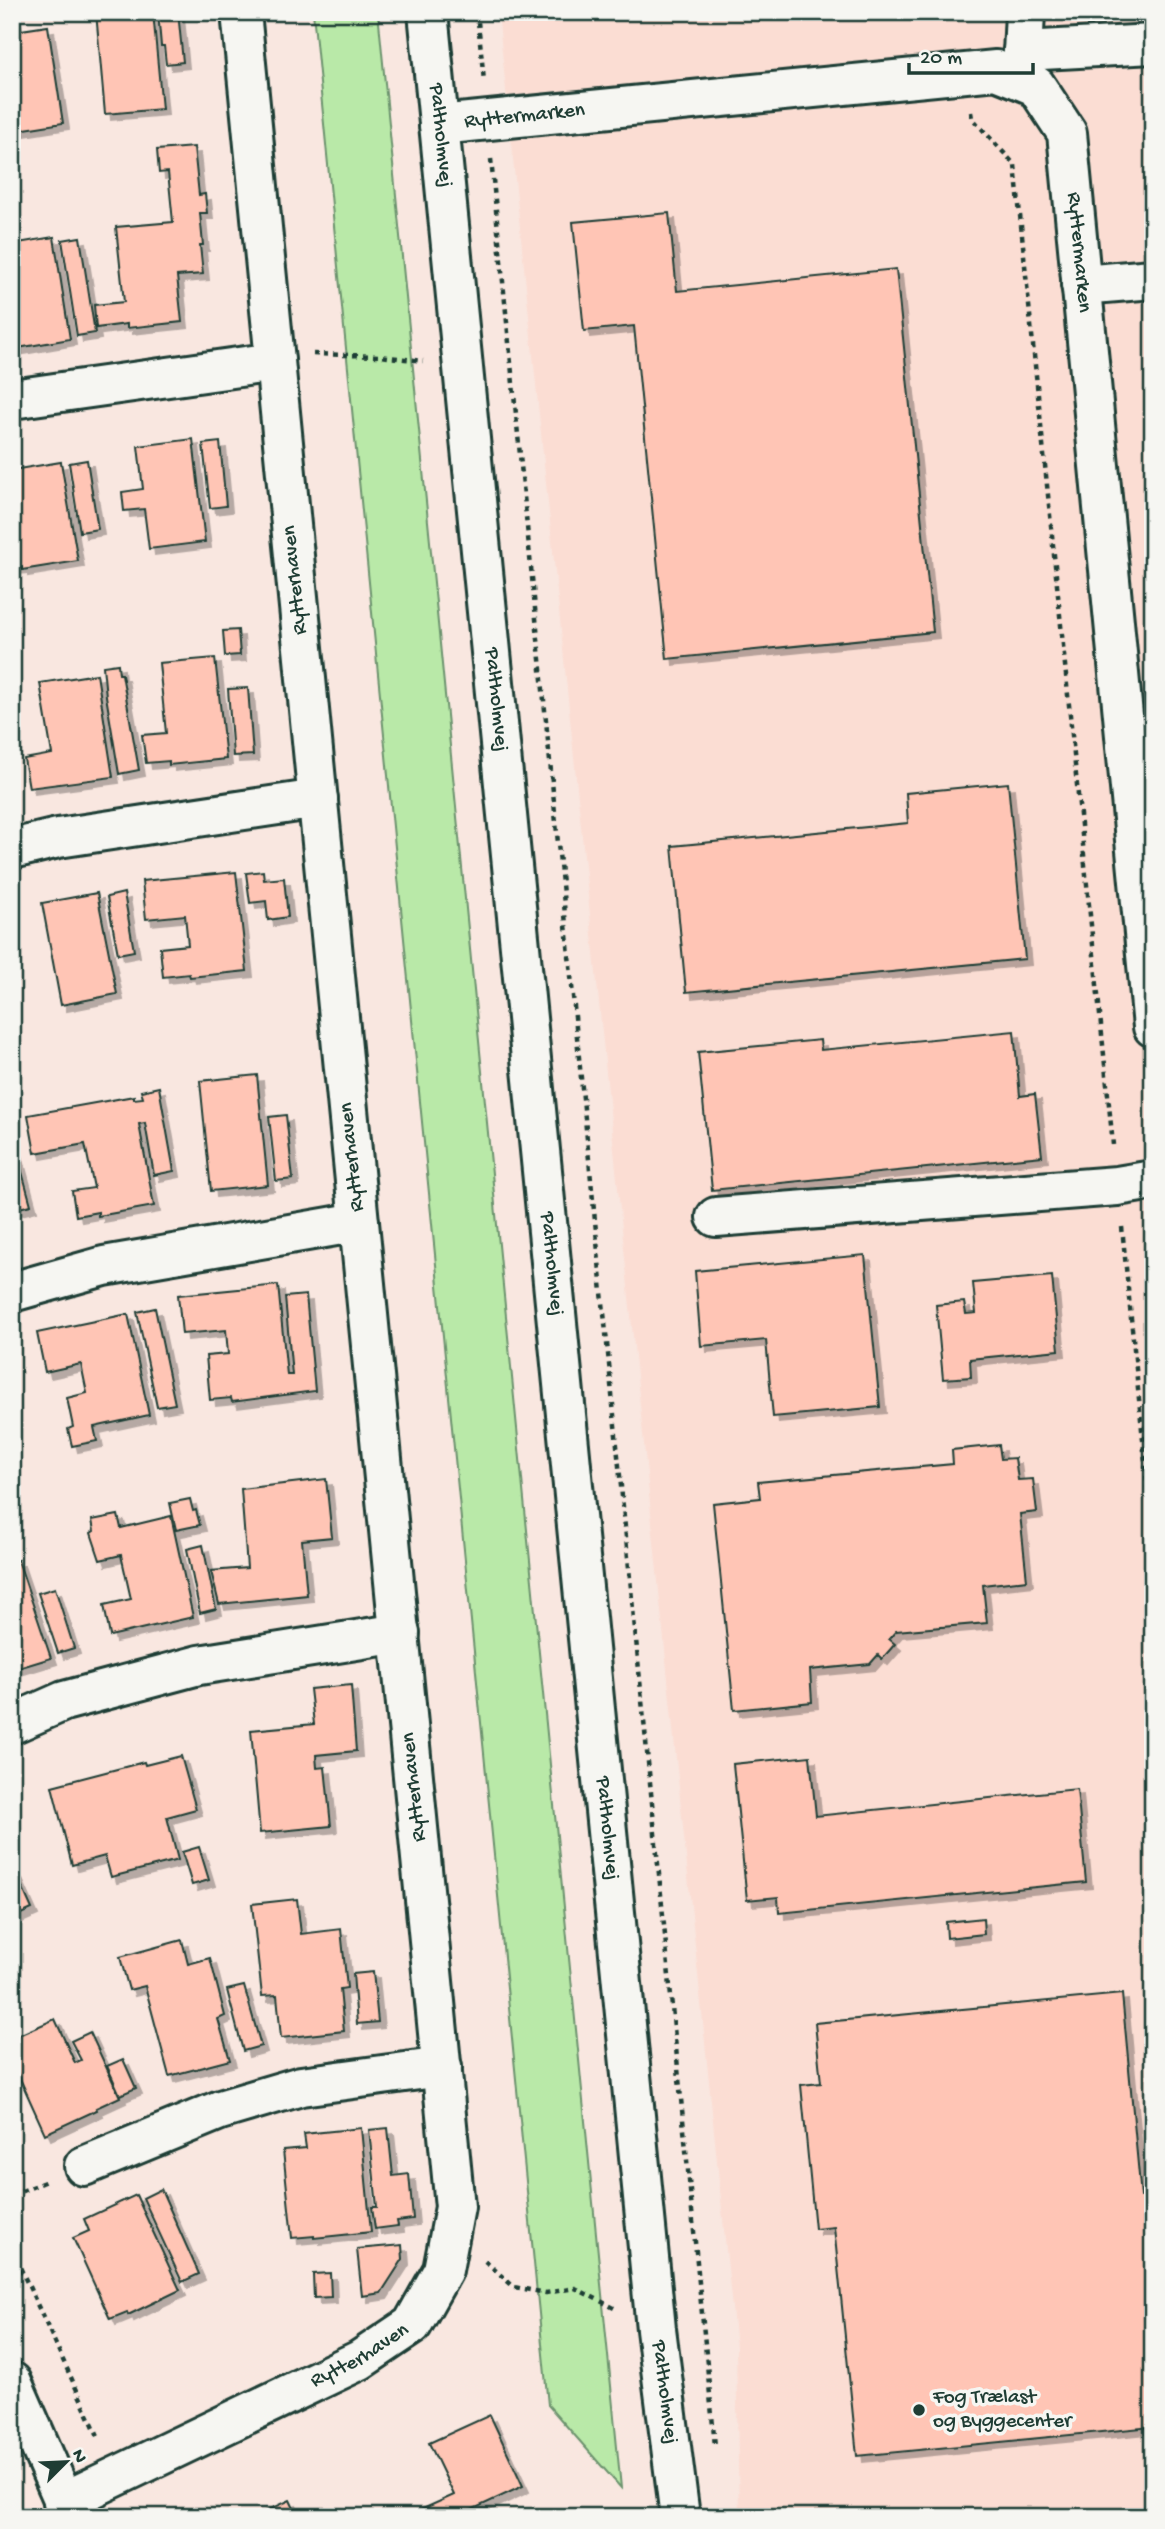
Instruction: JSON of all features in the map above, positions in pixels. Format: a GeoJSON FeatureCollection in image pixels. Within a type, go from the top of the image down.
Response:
{"type":"FeatureCollection","features":[{"type":"Feature","properties":{"kind":"street","name":"Rytterhaven"},"geometry":{"type":"LineString","coordinates":[[67,2509],[118,2477],[360,2360],[412,2325],[443,2270],[455,2207],[241,12]]}},
{"type":"Feature","properties":{"kind":"street","name":"Paltholmvej"},"geometry":{"type":"LineString","coordinates":[[428,12],[656,2329],[680,2517]]}},
{"type":"Feature","properties":{"kind":"street"},"geometry":{"type":"LineString","coordinates":[[1026,12],[1022,66],[1153,44]]}},
{"type":"Feature","properties":{"kind":"street","name":"Ryttermarken"},"geometry":{"type":"LineString","coordinates":[[439,125],[1022,66],[1067,133],[1081,285],[1143,822],[1153,1027]]}},
{"type":"Feature","properties":{"kind":"street"},"geometry":{"type":"LineString","coordinates":[[1081,285],[1153,279]]}},
{"type":"Feature","properties":{"kind":"street"},"geometry":{"type":"LineString","coordinates":[[12,399],[275,357]]}},
{"type":"Feature","properties":{"kind":"street"},"geometry":{"type":"LineString","coordinates":[[12,849],[58,838],[318,799]]}},
{"type":"Feature","properties":{"kind":"street"},"geometry":{"type":"LineString","coordinates":[[716,1217],[1135,1183]]}},
{"type":"Feature","properties":{"kind":"street","name":"Rytterhaven"},"geometry":{"type":"LineString","coordinates":[[12,1292],[104,1266],[359,1222]]}},
{"type":"Feature","properties":{"kind":"street"},"geometry":{"type":"LineString","coordinates":[[12,1724],[64,1701],[199,1665],[400,1633]]}},
{"type":"Feature","properties":{"kind":"street"},"geometry":{"type":"LineString","coordinates":[[84,2165],[220,2110],[301,2086],[442,2067]]}},
{"type":"Feature","properties":{"kind":"street"},"geometry":{"type":"LineString","coordinates":[[12,2382],[67,2509]]}},
{"type":"Feature","properties":{"kind":"path"},"geometry":{"type":"LineString","coordinates":[[477,12],[715,2448]]}},
{"type":"Feature","properties":{"kind":"path"},"geometry":{"type":"LineString","coordinates":[[967,73],[972,118],[1016,164],[1135,1183],[1153,1541]]}},
{"type":"Feature","properties":{"kind":"path"},"geometry":{"type":"LineString","coordinates":[[275,357],[380,356],[462,365]]}},
{"type":"Feature","properties":{"kind":"path"},"geometry":{"type":"LineString","coordinates":[[451,2229],[514,2287],[546,2293],[575,2288],[656,2329]]}},
{"type":"Feature","properties":{"kind":"path"},"geometry":{"type":"LineString","coordinates":[[12,2250],[118,2477]]}},
{"type":"Feature","properties":{"kind":"shaded area"},"geometry":{"type":"Polygon","coordinates":[[[498,12],[1153,12],[1153,2517],[739,2517],[736,2347],[498,12]]]}},
{"type":"Feature","properties":{"kind":"green space"},"geometry":{"type":"Polygon","coordinates":[[[313,12],[378,12],[621,2488],[548,2405],[313,12]]]}},
{"type":"Feature","properties":{"kind":"green space"},"geometry":{"type":"Polygon","coordinates":[[[1053,12],[1134,12],[1055,20],[1053,12]]]}},
{"type":"Feature","properties":{"kind":"building"},"geometry":{"type":"Polygon","coordinates":[[[96,12],[153,12],[162,109],[105,114],[96,12]]]}},
{"type":"Feature","properties":{"kind":"building"},"geometry":{"type":"Polygon","coordinates":[[[158,12],[178,12],[183,62],[166,64],[164,46],[161,46],[158,12]]]}},
{"type":"Feature","properties":{"kind":"building"},"geometry":{"type":"Polygon","coordinates":[[[20,24],[21,30],[48,26],[63,123],[12,131],[12,25],[20,24]]]}},
{"type":"Feature","properties":{"kind":"building"},"geometry":{"type":"Polygon","coordinates":[[[194,147],[199,195],[205,194],[207,213],[200,213],[203,274],[177,276],[182,322],[127,328],[127,324],[96,328],[94,305],[124,302],[116,227],[173,222],[168,172],[159,173],[157,150],[194,147]]]}},
{"type":"Feature","properties":{"kind":"building"},"geometry":{"type":"Polygon","coordinates":[[[669,213],[677,291],[896,269],[933,632],[667,659],[634,326],[584,331],[573,222],[669,213]]]}},
{"type":"Feature","properties":{"kind":"building"},"geometry":{"type":"Polygon","coordinates":[[[54,237],[70,339],[12,349],[12,244],[54,237]]]}},
{"type":"Feature","properties":{"kind":"building"},"geometry":{"type":"Polygon","coordinates":[[[80,237],[95,333],[77,336],[62,240],[80,237]]]}},
{"type":"Feature","properties":{"kind":"building"},"geometry":{"type":"Polygon","coordinates":[[[193,439],[205,542],[149,549],[144,509],[124,511],[122,492],[143,489],[138,446],[193,439]]]}},
{"type":"Feature","properties":{"kind":"building"},"geometry":{"type":"Polygon","coordinates":[[[220,442],[226,506],[210,508],[203,444],[220,442]]]}},
{"type":"Feature","properties":{"kind":"building"},"geometry":{"type":"Polygon","coordinates":[[[87,460],[98,529],[80,532],[69,463],[87,460]]]}},
{"type":"Feature","properties":{"kind":"building"},"geometry":{"type":"Polygon","coordinates":[[[61,462],[78,561],[22,570],[22,567],[12,568],[12,535],[16,534],[12,514],[12,470],[61,462]]]}},
{"type":"Feature","properties":{"kind":"building"},"geometry":{"type":"Polygon","coordinates":[[[238,630],[240,655],[225,656],[223,631],[238,630]]]}},
{"type":"Feature","properties":{"kind":"building"},"geometry":{"type":"Polygon","coordinates":[[[215,658],[226,759],[169,765],[169,761],[146,763],[142,735],[166,733],[159,663],[215,658]]]}},
{"type":"Feature","properties":{"kind":"building"},"geometry":{"type":"Polygon","coordinates":[[[118,664],[139,770],[119,774],[103,666],[118,664]]]}},
{"type":"Feature","properties":{"kind":"building"},"geometry":{"type":"Polygon","coordinates":[[[97,674],[113,777],[29,788],[24,759],[52,754],[40,683],[97,674]]]}},
{"type":"Feature","properties":{"kind":"building"},"geometry":{"type":"Polygon","coordinates":[[[248,688],[253,755],[233,756],[228,689],[248,688]]]}},
{"type":"Feature","properties":{"kind":"building"},"geometry":{"type":"Polygon","coordinates":[[[1008,783],[1025,959],[686,992],[672,846],[908,823],[906,793],[1008,783]]]}},
{"type":"Feature","properties":{"kind":"building"},"geometry":{"type":"Polygon","coordinates":[[[263,871],[264,880],[284,878],[288,917],[268,920],[266,901],[250,903],[246,873],[263,871]]]}},
{"type":"Feature","properties":{"kind":"building"},"geometry":{"type":"Polygon","coordinates":[[[236,872],[247,971],[163,977],[160,948],[188,945],[185,915],[146,919],[142,881],[236,872]]]}},
{"type":"Feature","properties":{"kind":"building"},"geometry":{"type":"Polygon","coordinates":[[[97,893],[117,994],[61,1005],[42,903],[97,893]]]}},
{"type":"Feature","properties":{"kind":"building"},"geometry":{"type":"Polygon","coordinates":[[[124,893],[134,951],[118,954],[107,897],[124,893]]]}},
{"type":"Feature","properties":{"kind":"building"},"geometry":{"type":"Polygon","coordinates":[[[1014,1031],[1020,1096],[1035,1094],[1042,1156],[712,1190],[698,1052],[820,1040],[821,1050],[1014,1031]]]}},
{"type":"Feature","properties":{"kind":"building"},"geometry":{"type":"Polygon","coordinates":[[[257,1075],[268,1185],[211,1191],[200,1081],[257,1075]]]}},
{"type":"Feature","properties":{"kind":"building"},"geometry":{"type":"Polygon","coordinates":[[[159,1087],[174,1171],[154,1175],[145,1123],[139,1124],[154,1206],[98,1216],[98,1212],[76,1216],[72,1191],[94,1188],[85,1144],[35,1153],[28,1115],[134,1096],[134,1099],[143,1098],[141,1091],[159,1087]]]}},
{"type":"Feature","properties":{"kind":"building"},"geometry":{"type":"Polygon","coordinates":[[[286,1115],[293,1179],[276,1181],[269,1117],[286,1115]]]}},
{"type":"Feature","properties":{"kind":"building"},"geometry":{"type":"Polygon","coordinates":[[[12,1135],[31,1205],[15,1209],[12,1201],[12,1135]]]}},
{"type":"Feature","properties":{"kind":"building"},"geometry":{"type":"Polygon","coordinates":[[[865,1255],[880,1407],[773,1417],[766,1340],[701,1346],[695,1271],[865,1255]]]}},
{"type":"Feature","properties":{"kind":"building"},"geometry":{"type":"Polygon","coordinates":[[[1052,1276],[1059,1350],[970,1359],[971,1377],[943,1379],[936,1305],[964,1302],[966,1314],[976,1313],[973,1283],[1052,1276]]]}},
{"type":"Feature","properties":{"kind":"building"},"geometry":{"type":"Polygon","coordinates":[[[278,1285],[287,1375],[292,1375],[285,1297],[306,1295],[315,1391],[232,1402],[231,1398],[210,1400],[206,1356],[228,1354],[226,1330],[182,1334],[178,1295],[278,1285]]]}},
{"type":"Feature","properties":{"kind":"building"},"geometry":{"type":"Polygon","coordinates":[[[155,1308],[175,1404],[157,1407],[137,1312],[155,1308]]]}},
{"type":"Feature","properties":{"kind":"building"},"geometry":{"type":"Polygon","coordinates":[[[128,1314],[149,1415],[94,1427],[97,1441],[72,1446],[68,1429],[73,1427],[67,1398],[87,1393],[81,1364],[45,1372],[37,1333],[128,1314]]]}},
{"type":"Feature","properties":{"kind":"building"},"geometry":{"type":"Polygon","coordinates":[[[999,1445],[1001,1459],[1015,1458],[1018,1480],[1033,1479],[1037,1512],[1020,1514],[1027,1580],[983,1585],[987,1623],[896,1631],[889,1639],[895,1644],[882,1659],[878,1655],[870,1664],[810,1670],[812,1702],[734,1710],[713,1503],[760,1498],[758,1482],[953,1464],[952,1450],[999,1445]]]}},
{"type":"Feature","properties":{"kind":"building"},"geometry":{"type":"Polygon","coordinates":[[[326,1479],[332,1537],[302,1540],[307,1595],[219,1604],[211,1571],[247,1568],[241,1489],[326,1479]]]}},
{"type":"Feature","properties":{"kind":"building"},"geometry":{"type":"Polygon","coordinates":[[[190,1499],[200,1525],[176,1530],[170,1503],[190,1499]]]}},
{"type":"Feature","properties":{"kind":"building"},"geometry":{"type":"Polygon","coordinates":[[[118,1515],[121,1528],[171,1516],[193,1617],[110,1636],[104,1605],[131,1599],[121,1555],[100,1560],[91,1533],[94,1531],[92,1520],[118,1515]]]}},
{"type":"Feature","properties":{"kind":"building"},"geometry":{"type":"Polygon","coordinates":[[[203,1545],[216,1609],[200,1613],[187,1549],[203,1545]]]}},
{"type":"Feature","properties":{"kind":"building"},"geometry":{"type":"Polygon","coordinates":[[[18,1560],[51,1658],[12,1670],[12,1561],[18,1560]]]}},
{"type":"Feature","properties":{"kind":"building"},"geometry":{"type":"Polygon","coordinates":[[[55,1588],[74,1648],[58,1653],[38,1593],[55,1588]]]}},
{"type":"Feature","properties":{"kind":"building"},"geometry":{"type":"Polygon","coordinates":[[[351,1685],[356,1751],[316,1755],[317,1768],[325,1767],[331,1826],[260,1833],[251,1730],[314,1724],[310,1689],[351,1685]]]}},
{"type":"Feature","properties":{"kind":"building"},"geometry":{"type":"Polygon","coordinates":[[[181,1756],[196,1809],[167,1817],[178,1860],[111,1877],[105,1856],[72,1865],[52,1786],[144,1762],[145,1765],[181,1756]]]}},
{"type":"Feature","properties":{"kind":"building"},"geometry":{"type":"Polygon","coordinates":[[[810,1756],[816,1816],[1077,1789],[1086,1882],[779,1913],[778,1897],[747,1900],[733,1764],[810,1756]]]}},
{"type":"Feature","properties":{"kind":"building"},"geometry":{"type":"Polygon","coordinates":[[[199,1847],[209,1880],[192,1885],[182,1852],[199,1847]]]}},
{"type":"Feature","properties":{"kind":"building"},"geometry":{"type":"Polygon","coordinates":[[[14,1869],[32,1909],[12,1918],[12,1870],[14,1869]]]}},
{"type":"Feature","properties":{"kind":"building"},"geometry":{"type":"Polygon","coordinates":[[[297,1899],[301,1934],[341,1929],[347,1988],[340,1989],[344,2031],[281,2038],[277,1995],[262,1996],[252,1904],[297,1899]]]}},
{"type":"Feature","properties":{"kind":"building"},"geometry":{"type":"Polygon","coordinates":[[[983,1918],[984,1934],[947,1938],[946,1922],[983,1918]]]}},
{"type":"Feature","properties":{"kind":"building"},"geometry":{"type":"Polygon","coordinates":[[[182,1940],[188,1964],[210,1958],[225,2016],[218,2019],[230,2060],[169,2076],[145,1986],[129,1990],[120,1957],[182,1940]]]}},
{"type":"Feature","properties":{"kind":"building"},"geometry":{"type":"Polygon","coordinates":[[[373,1972],[378,2022],[357,2024],[353,1974],[373,1972]]]}},
{"type":"Feature","properties":{"kind":"building"},"geometry":{"type":"Polygon","coordinates":[[[244,1986],[261,2046],[243,2051],[227,1990],[244,1986]]]}},
{"type":"Feature","properties":{"kind":"building"},"geometry":{"type":"Polygon","coordinates":[[[1122,1994],[1141,2197],[1153,2196],[1153,2211],[1144,2212],[1153,2286],[1153,2432],[1152,2427],[857,2456],[834,2227],[815,2229],[801,2085],[821,2083],[815,2023],[1122,1994]]]}},
{"type":"Feature","properties":{"kind":"building"},"geometry":{"type":"Polygon","coordinates":[[[55,2019],[75,2063],[81,2060],[71,2041],[90,2032],[120,2097],[45,2134],[12,2061],[12,2038],[55,2019]]]}},
{"type":"Feature","properties":{"kind":"building"},"geometry":{"type":"Polygon","coordinates":[[[123,2059],[136,2088],[120,2095],[107,2066],[123,2059]]]}},
{"type":"Feature","properties":{"kind":"building"},"geometry":{"type":"Polygon","coordinates":[[[361,2128],[371,2232],[292,2238],[283,2150],[306,2148],[304,2134],[361,2128]]]}},
{"type":"Feature","properties":{"kind":"building"},"geometry":{"type":"Polygon","coordinates":[[[388,2128],[393,2176],[409,2174],[413,2219],[397,2221],[398,2226],[375,2229],[372,2207],[377,2207],[369,2130],[388,2128]]]}},
{"type":"Feature","properties":{"kind":"building"},"geometry":{"type":"Polygon","coordinates":[[[161,2189],[199,2274],[182,2282],[143,2198],[161,2189]]]}},
{"type":"Feature","properties":{"kind":"building"},"geometry":{"type":"Polygon","coordinates":[[[136,2195],[180,2290],[128,2315],[127,2312],[110,2319],[73,2238],[89,2231],[84,2219],[136,2195]]]}},
{"type":"Feature","properties":{"kind":"building"},"geometry":{"type":"Polygon","coordinates":[[[402,2245],[403,2259],[381,2293],[362,2296],[357,2249],[402,2245]]]}},
{"type":"Feature","properties":{"kind":"building"},"geometry":{"type":"Polygon","coordinates":[[[330,2273],[331,2297],[314,2298],[313,2274],[330,2273]]]}},
{"type":"Feature","properties":{"kind":"building"},"geometry":{"type":"Polygon","coordinates":[[[490,2415],[523,2486],[469,2511],[471,2517],[418,2517],[416,2512],[454,2495],[429,2443],[490,2415]]]}},
{"type":"Feature","properties":{"kind":"building"},"geometry":{"type":"Polygon","coordinates":[[[290,2500],[298,2517],[254,2517],[290,2500]]]}},
{"type":"Feature","properties":{"kind":"place","name":"Fog Trælast og Byggecenter"},"geometry":{"type":"Point","coordinates":[919,2410]}}]}
